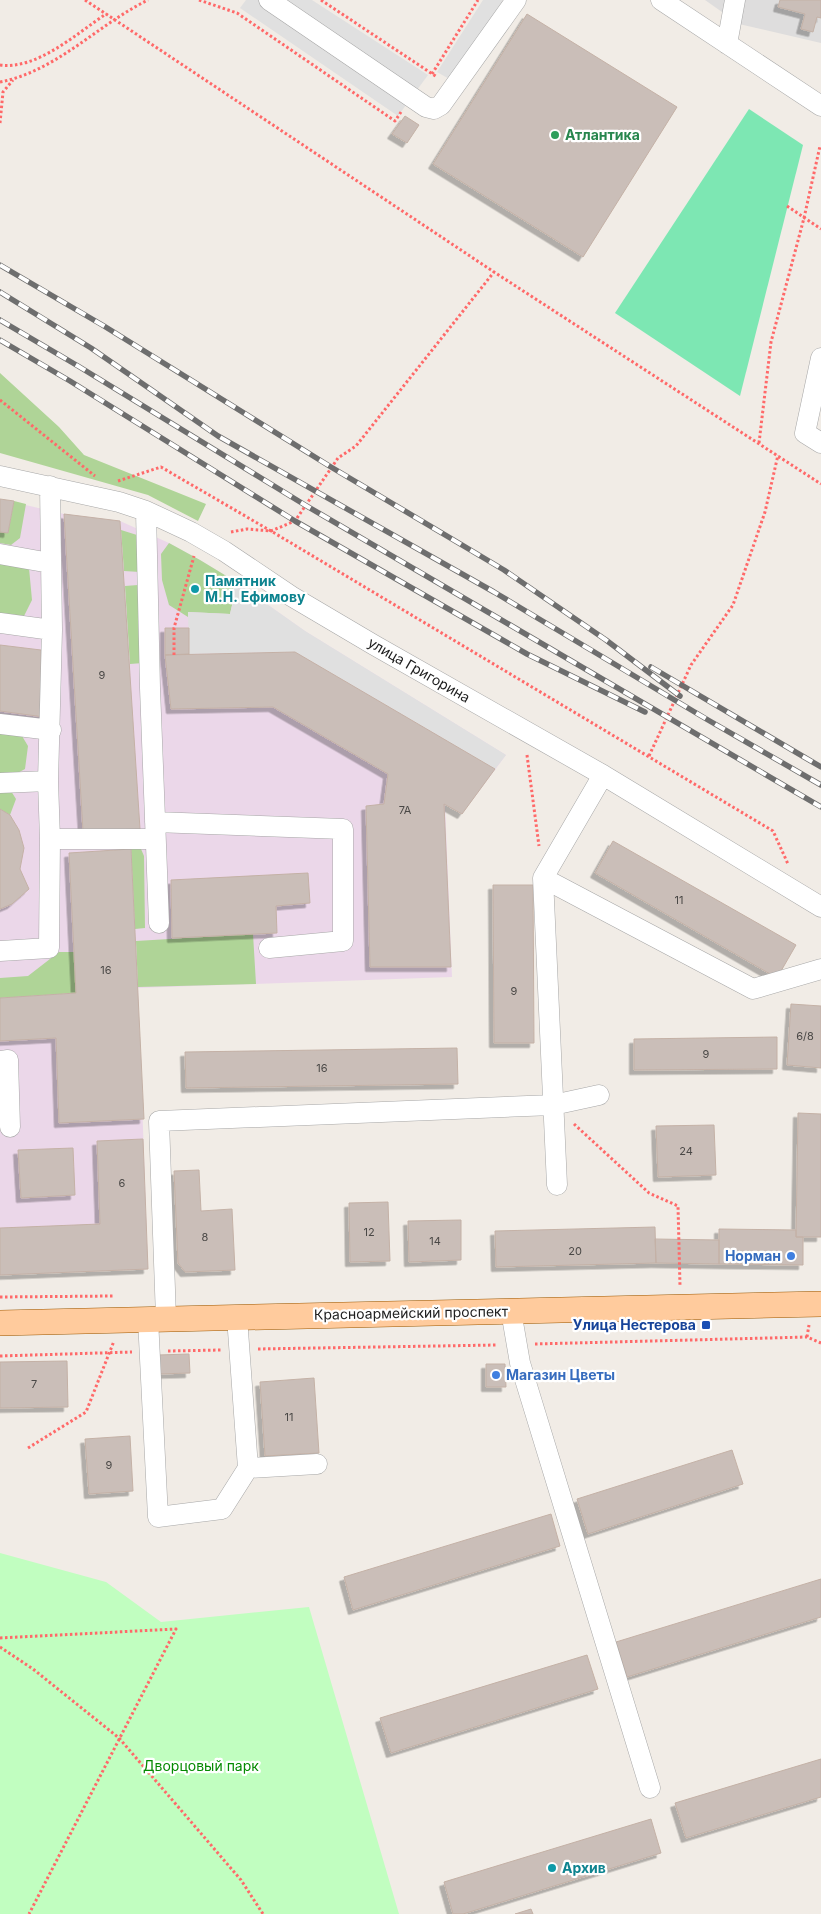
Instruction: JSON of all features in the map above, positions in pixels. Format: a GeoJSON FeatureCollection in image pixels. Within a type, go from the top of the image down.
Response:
{"type":"FeatureCollection","features":[{"type":"Feature","properties":{"kind":"main road","name":"Красноармейский проспект"},"geometry":{"type":"LineString","coordinates":[[0,1323],[511,1311],[815,1314]]}},
{"type":"Feature","properties":{"kind":"street"},"geometry":{"type":"LineString","coordinates":[[269,0],[426,107],[434,109],[441,105],[454,88],[516,0]]}},
{"type":"Feature","properties":{"kind":"street"},"geometry":{"type":"LineString","coordinates":[[661,0],[821,106]]}},
{"type":"Feature","properties":{"kind":"street"},"geometry":{"type":"LineString","coordinates":[[727,44],[735,0]]}},
{"type":"Feature","properties":{"kind":"street"},"geometry":{"type":"LineString","coordinates":[[821,358],[805,433],[821,443]]}},
{"type":"Feature","properties":{"kind":"street","name":"улица Григорина"},"geometry":{"type":"LineString","coordinates":[[0,476],[119,502],[146,511],[192,532],[291,596],[603,775],[821,907]]}},
{"type":"Feature","properties":{"kind":"street"},"geometry":{"type":"LineString","coordinates":[[0,951],[49,948],[50,839],[48,782],[51,730],[52,630],[50,486]]}},
{"type":"Feature","properties":{"kind":"street"},"geometry":{"type":"LineString","coordinates":[[146,511],[159,923]]}},
{"type":"Feature","properties":{"kind":"street"},"geometry":{"type":"LineString","coordinates":[[0,554],[50,563]]}},
{"type":"Feature","properties":{"kind":"street"},"geometry":{"type":"LineString","coordinates":[[0,622],[52,630]]}},
{"type":"Feature","properties":{"kind":"street"},"geometry":{"type":"LineString","coordinates":[[0,724],[51,730]]}},
{"type":"Feature","properties":{"kind":"street"},"geometry":{"type":"LineString","coordinates":[[557,1186],[543,878],[603,775]]}},
{"type":"Feature","properties":{"kind":"street"},"geometry":{"type":"LineString","coordinates":[[0,783],[48,782]]}},
{"type":"Feature","properties":{"kind":"street"},"geometry":{"type":"LineString","coordinates":[[50,839],[155,831],[343,829],[342,941],[269,948]]}},
{"type":"Feature","properties":{"kind":"street"},"geometry":{"type":"LineString","coordinates":[[543,878],[754,989],[821,969]]}},
{"type":"Feature","properties":{"kind":"street"},"geometry":{"type":"LineString","coordinates":[[0,1061],[8,1060],[10,1127]]}},
{"type":"Feature","properties":{"kind":"street"},"geometry":{"type":"LineString","coordinates":[[237,1317],[248,1468],[222,1509],[158,1517],[149,1351],[157,1319],[159,1120],[553,1106],[599,1095]]}},
{"type":"Feature","properties":{"kind":"street"},"geometry":{"type":"LineString","coordinates":[[511,1311],[520,1363],[650,1788]]}},
{"type":"Feature","properties":{"kind":"street"},"geometry":{"type":"LineString","coordinates":[[248,1468],[317,1464]]}},
{"type":"Feature","properties":{"kind":"path"},"geometry":{"type":"LineString","coordinates":[[85,0],[494,272],[821,484]]}},
{"type":"Feature","properties":{"kind":"path"},"geometry":{"type":"LineString","coordinates":[[0,82],[21,78],[56,60],[128,9],[148,0]]}},
{"type":"Feature","properties":{"kind":"path"},"geometry":{"type":"LineString","coordinates":[[199,0],[237,13],[395,120],[412,97]]}},
{"type":"Feature","properties":{"kind":"path"},"geometry":{"type":"LineString","coordinates":[[321,0],[454,88]]}},
{"type":"Feature","properties":{"kind":"path"},"geometry":{"type":"LineString","coordinates":[[432,74],[478,0]]}},
{"type":"Feature","properties":{"kind":"path"},"geometry":{"type":"LineString","coordinates":[[0,64],[13,66],[40,58],[106,14]]}},
{"type":"Feature","properties":{"kind":"path"},"geometry":{"type":"LineString","coordinates":[[0,123],[3,92],[13,80]]}},
{"type":"Feature","properties":{"kind":"path"},"geometry":{"type":"LineString","coordinates":[[759,443],[771,342],[804,218],[820,146]]}},
{"type":"Feature","properties":{"kind":"path"},"geometry":{"type":"LineString","coordinates":[[787,206],[821,229]]}},
{"type":"Feature","properties":{"kind":"path"},"geometry":{"type":"LineString","coordinates":[[271,531],[295,521],[331,467],[346,451],[356,446],[494,272]]}},
{"type":"Feature","properties":{"kind":"path"},"geometry":{"type":"LineString","coordinates":[[0,400],[106,485],[119,502]]}},
{"type":"Feature","properties":{"kind":"path"},"geometry":{"type":"LineString","coordinates":[[649,756],[691,665],[733,605],[765,512],[778,455]]}},
{"type":"Feature","properties":{"kind":"path"},"geometry":{"type":"LineString","coordinates":[[106,485],[161,467],[271,531],[773,830],[803,896]]}},
{"type":"Feature","properties":{"kind":"path"},"geometry":{"type":"LineString","coordinates":[[174,655],[174,628],[194,556]]}},
{"type":"Feature","properties":{"kind":"path"},"geometry":{"type":"LineString","coordinates":[[526,750],[543,878]]}},
{"type":"Feature","properties":{"kind":"path"},"geometry":{"type":"LineString","coordinates":[[553,1106],[649,1193],[678,1206],[680,1287]]}},
{"type":"Feature","properties":{"kind":"path"},"geometry":{"type":"LineString","coordinates":[[807,1337],[815,1314]]}},
{"type":"Feature","properties":{"kind":"path"},"geometry":{"type":"LineString","coordinates":[[28,1448],[86,1412],[122,1320]]}},
{"type":"Feature","properties":{"kind":"path"},"geometry":{"type":"LineString","coordinates":[[0,1356],[807,1337],[821,1343]]}},
{"type":"Feature","properties":{"kind":"path"},"geometry":{"type":"LineString","coordinates":[[0,1638],[176,1629],[29,1914]]}},
{"type":"Feature","properties":{"kind":"path"},"geometry":{"type":"LineString","coordinates":[[0,1647],[33,1669],[119,1738],[241,1880],[263,1914]]}},
{"type":"Feature","properties":{"kind":"shaded area"},"geometry":{"type":"Polygon","coordinates":[[[246,0],[312,0],[428,75],[398,116],[240,8],[246,0]]]}},
{"type":"Feature","properties":{"kind":"shaded area"},"geometry":{"type":"Polygon","coordinates":[[[483,0],[503,0],[451,80],[437,72],[483,0]]]}},
{"type":"Feature","properties":{"kind":"shaded area"},"geometry":{"type":"Polygon","coordinates":[[[705,0],[821,0],[821,43],[739,24],[705,0]]]}},
{"type":"Feature","properties":{"kind":"shaded area"},"geometry":{"type":"Polygon","coordinates":[[[0,499],[64,514],[120,521],[169,543],[233,580],[305,631],[506,755],[462,814],[445,804],[452,977],[138,988],[148,1269],[0,1275],[0,499]]]}},
{"type":"Feature","properties":{"kind":"shaded area"},"geometry":{"type":"Polygon","coordinates":[[[233,580],[305,631],[506,755],[495,769],[295,652],[189,654],[188,612],[230,614],[233,601],[233,580]]]}},
{"type":"Feature","properties":{"kind":"green space"},"geometry":{"type":"Polygon","coordinates":[[[749,109],[803,145],[740,396],[615,313],[749,109]]]}},
{"type":"Feature","properties":{"kind":"green space"},"geometry":{"type":"Polygon","coordinates":[[[0,373],[59,427],[84,455],[206,504],[198,521],[148,495],[0,453],[0,373]]]}},
{"type":"Feature","properties":{"kind":"green space"},"geometry":{"type":"Polygon","coordinates":[[[14,501],[26,504],[20,538],[11,545],[0,543],[0,532],[8,533],[14,501]]]}},
{"type":"Feature","properties":{"kind":"green space"},"geometry":{"type":"Polygon","coordinates":[[[121,530],[137,535],[140,572],[124,571],[121,530]]]}},
{"type":"Feature","properties":{"kind":"green space"},"geometry":{"type":"Polygon","coordinates":[[[169,543],[233,580],[233,601],[230,614],[188,612],[188,617],[169,605],[162,580],[161,554],[169,543]]]}},
{"type":"Feature","properties":{"kind":"green space"},"geometry":{"type":"Polygon","coordinates":[[[0,563],[29,568],[32,600],[24,616],[0,613],[0,563]]]}},
{"type":"Feature","properties":{"kind":"green space"},"geometry":{"type":"Polygon","coordinates":[[[138,585],[143,663],[130,664],[125,586],[138,585]]]}},
{"type":"Feature","properties":{"kind":"green space"},"geometry":{"type":"Polygon","coordinates":[[[0,730],[19,731],[28,746],[25,769],[12,776],[0,775],[0,730]]]}},
{"type":"Feature","properties":{"kind":"green space"},"geometry":{"type":"Polygon","coordinates":[[[0,789],[11,791],[16,799],[10,815],[0,809],[0,789]]]}},
{"type":"Feature","properties":{"kind":"green space"},"geometry":{"type":"Polygon","coordinates":[[[131,849],[141,849],[144,856],[145,928],[135,929],[131,849]]]}},
{"type":"Feature","properties":{"kind":"green space"},"geometry":{"type":"Polygon","coordinates":[[[253,934],[256,984],[138,987],[136,941],[253,934]]]}},
{"type":"Feature","properties":{"kind":"green space"},"geometry":{"type":"Polygon","coordinates":[[[59,952],[74,952],[76,993],[0,998],[0,978],[28,976],[59,952]]]}},
{"type":"Feature","properties":{"kind":"green space","name":"Дворцовый парк"},"geometry":{"type":"Polygon","coordinates":[[[0,1553],[106,1582],[161,1622],[309,1607],[399,1914],[0,1914],[0,1553]]]}},
{"type":"Feature","properties":{"kind":"building"},"geometry":{"type":"Polygon","coordinates":[[[780,0],[821,0],[821,18],[817,17],[813,32],[801,29],[805,14],[778,7],[780,0]]]}},
{"type":"Feature","properties":{"kind":"building","name":"Атлантика"},"geometry":{"type":"Polygon","coordinates":[[[527,14],[677,107],[583,257],[433,164],[527,14]]]}},
{"type":"Feature","properties":{"kind":"building"},"geometry":{"type":"Polygon","coordinates":[[[405,116],[419,125],[407,143],[392,134],[405,116]]]}},
{"type":"Feature","properties":{"kind":"building"},"geometry":{"type":"Polygon","coordinates":[[[0,499],[14,501],[8,533],[0,532],[0,499]]]}},
{"type":"Feature","properties":{"kind":"building"},"geometry":{"type":"Polygon","coordinates":[[[64,514],[120,521],[140,829],[83,831],[64,514]]]}},
{"type":"Feature","properties":{"kind":"building"},"geometry":{"type":"Polygon","coordinates":[[[165,628],[189,628],[189,654],[165,655],[165,628]]]}},
{"type":"Feature","properties":{"kind":"building"},"geometry":{"type":"Polygon","coordinates":[[[0,645],[41,650],[44,717],[0,711],[0,645]]]}},
{"type":"Feature","properties":{"kind":"building"},"geometry":{"type":"Polygon","coordinates":[[[295,652],[495,769],[462,814],[444,804],[451,967],[370,967],[366,806],[384,804],[388,774],[273,707],[171,709],[165,655],[295,652]]]}},
{"type":"Feature","properties":{"kind":"building"},"geometry":{"type":"Polygon","coordinates":[[[0,809],[10,815],[19,830],[24,848],[20,869],[29,889],[12,904],[0,909],[0,809]]]}},
{"type":"Feature","properties":{"kind":"building"},"geometry":{"type":"Polygon","coordinates":[[[613,841],[796,945],[777,978],[595,873],[613,841]]]}},
{"type":"Feature","properties":{"kind":"building"},"geometry":{"type":"Polygon","coordinates":[[[131,849],[144,1119],[59,1123],[56,1038],[0,1041],[0,998],[76,993],[69,853],[131,849]]]}},
{"type":"Feature","properties":{"kind":"building"},"geometry":{"type":"Polygon","coordinates":[[[308,873],[310,903],[276,906],[277,933],[172,938],[171,880],[308,873]]]}},
{"type":"Feature","properties":{"kind":"building"},"geometry":{"type":"Polygon","coordinates":[[[493,885],[533,885],[534,1043],[494,1043],[493,885]]]}},
{"type":"Feature","properties":{"kind":"building"},"geometry":{"type":"Polygon","coordinates":[[[791,1004],[821,1006],[821,1068],[787,1065],[791,1004]]]}},
{"type":"Feature","properties":{"kind":"building"},"geometry":{"type":"Polygon","coordinates":[[[777,1037],[777,1069],[634,1070],[634,1039],[777,1037]]]}},
{"type":"Feature","properties":{"kind":"building"},"geometry":{"type":"Polygon","coordinates":[[[457,1048],[458,1084],[186,1088],[185,1052],[457,1048]]]}},
{"type":"Feature","properties":{"kind":"building"},"geometry":{"type":"Polygon","coordinates":[[[798,1113],[821,1114],[821,1237],[796,1237],[798,1113]]]}},
{"type":"Feature","properties":{"kind":"building"},"geometry":{"type":"Polygon","coordinates":[[[714,1125],[716,1175],[658,1177],[656,1126],[714,1125]]]}},
{"type":"Feature","properties":{"kind":"building"},"geometry":{"type":"Polygon","coordinates":[[[143,1139],[148,1269],[0,1275],[0,1228],[100,1224],[97,1141],[143,1139]]]}},
{"type":"Feature","properties":{"kind":"building"},"geometry":{"type":"Polygon","coordinates":[[[73,1148],[75,1195],[21,1198],[18,1150],[73,1148]]]}},
{"type":"Feature","properties":{"kind":"building"},"geometry":{"type":"Polygon","coordinates":[[[199,1170],[201,1211],[232,1209],[235,1270],[185,1272],[178,1263],[174,1171],[199,1170]]]}},
{"type":"Feature","properties":{"kind":"building"},"geometry":{"type":"Polygon","coordinates":[[[388,1202],[390,1261],[350,1262],[349,1203],[388,1202]]]}},
{"type":"Feature","properties":{"kind":"building"},"geometry":{"type":"Polygon","coordinates":[[[461,1220],[461,1260],[409,1262],[408,1221],[461,1220]]]}},
{"type":"Feature","properties":{"kind":"building"},"geometry":{"type":"Polygon","coordinates":[[[655,1227],[656,1263],[496,1267],[495,1231],[655,1227]]]}},
{"type":"Feature","properties":{"kind":"building"},"geometry":{"type":"Polygon","coordinates":[[[719,1229],[796,1230],[796,1237],[803,1237],[803,1265],[719,1264],[719,1229]]]}},
{"type":"Feature","properties":{"kind":"building"},"geometry":{"type":"Polygon","coordinates":[[[655,1239],[719,1240],[719,1264],[656,1263],[655,1239]]]}},
{"type":"Feature","properties":{"kind":"building"},"geometry":{"type":"Polygon","coordinates":[[[189,1354],[190,1373],[158,1374],[158,1355],[189,1354]]]}},
{"type":"Feature","properties":{"kind":"building"},"geometry":{"type":"Polygon","coordinates":[[[67,1361],[68,1407],[0,1408],[0,1362],[67,1361]]]}},
{"type":"Feature","properties":{"kind":"building","name":"Магазин Цветы"},"geometry":{"type":"Polygon","coordinates":[[[486,1364],[505,1364],[506,1387],[486,1387],[486,1364]]]}},
{"type":"Feature","properties":{"kind":"building"},"geometry":{"type":"Polygon","coordinates":[[[314,1378],[319,1453],[265,1456],[260,1382],[314,1378]]]}},
{"type":"Feature","properties":{"kind":"building"},"geometry":{"type":"Polygon","coordinates":[[[130,1436],[133,1491],[89,1494],[85,1439],[130,1436]]]}},
{"type":"Feature","properties":{"kind":"building"},"geometry":{"type":"Polygon","coordinates":[[[732,1450],[743,1484],[588,1534],[577,1499],[732,1450]]]}},
{"type":"Feature","properties":{"kind":"building"},"geometry":{"type":"Polygon","coordinates":[[[551,1514],[560,1546],[353,1610],[344,1577],[551,1514]]]}},
{"type":"Feature","properties":{"kind":"building"},"geometry":{"type":"Polygon","coordinates":[[[821,1579],[821,1617],[627,1677],[616,1642],[821,1579]]]}},
{"type":"Feature","properties":{"kind":"building"},"geometry":{"type":"Polygon","coordinates":[[[587,1655],[598,1689],[391,1753],[380,1718],[587,1655]]]}},
{"type":"Feature","properties":{"kind":"building"},"geometry":{"type":"Polygon","coordinates":[[[821,1759],[821,1797],[686,1838],[675,1803],[821,1759]]]}},
{"type":"Feature","properties":{"kind":"building","name":"Архив"},"geometry":{"type":"Polygon","coordinates":[[[651,1819],[661,1853],[463,1914],[453,1914],[444,1882],[651,1819]]]}},
{"type":"Feature","properties":{"kind":"building"},"geometry":{"type":"Polygon","coordinates":[[[531,1909],[533,1914],[515,1914],[531,1909]]]}},
{"type":"Feature","properties":{"kind":"railway"},"geometry":{"type":"LineString","coordinates":[[0,265],[104,326],[331,467],[504,570],[606,640],[680,696]]}},
{"type":"Feature","properties":{"kind":"railway"},"geometry":{"type":"LineString","coordinates":[[0,292],[91,348],[218,436],[494,592],[821,785]]}},
{"type":"Feature","properties":{"kind":"railway"},"geometry":{"type":"LineString","coordinates":[[0,320],[305,505],[821,807]]}},
{"type":"Feature","properties":{"kind":"railway"},"geometry":{"type":"LineString","coordinates":[[0,340],[70,381],[295,521],[527,654],[645,712]]}},
{"type":"Feature","properties":{"kind":"railway"},"geometry":{"type":"LineString","coordinates":[[651,667],[821,767]]}},
{"type":"Feature","properties":{"kind":"place","name":"Атлантика"},"geometry":{"type":"Point","coordinates":[555,135]}},
{"type":"Feature","properties":{"kind":"place","name":"Памятник М.Н. Ефимову"},"geometry":{"type":"Point","coordinates":[195,589]}},
{"type":"Feature","properties":{"kind":"place","name":"Норман"},"geometry":{"type":"Point","coordinates":[791,1256]}},
{"type":"Feature","properties":{"kind":"place","name":"Улица Нестерова"},"geometry":{"type":"Point","coordinates":[706,1325]}},
{"type":"Feature","properties":{"kind":"place","name":"Магазин Цветы"},"geometry":{"type":"Point","coordinates":[496,1375]}},
{"type":"Feature","properties":{"kind":"place","name":"Архив"},"geometry":{"type":"Point","coordinates":[552,1868]}}]}
